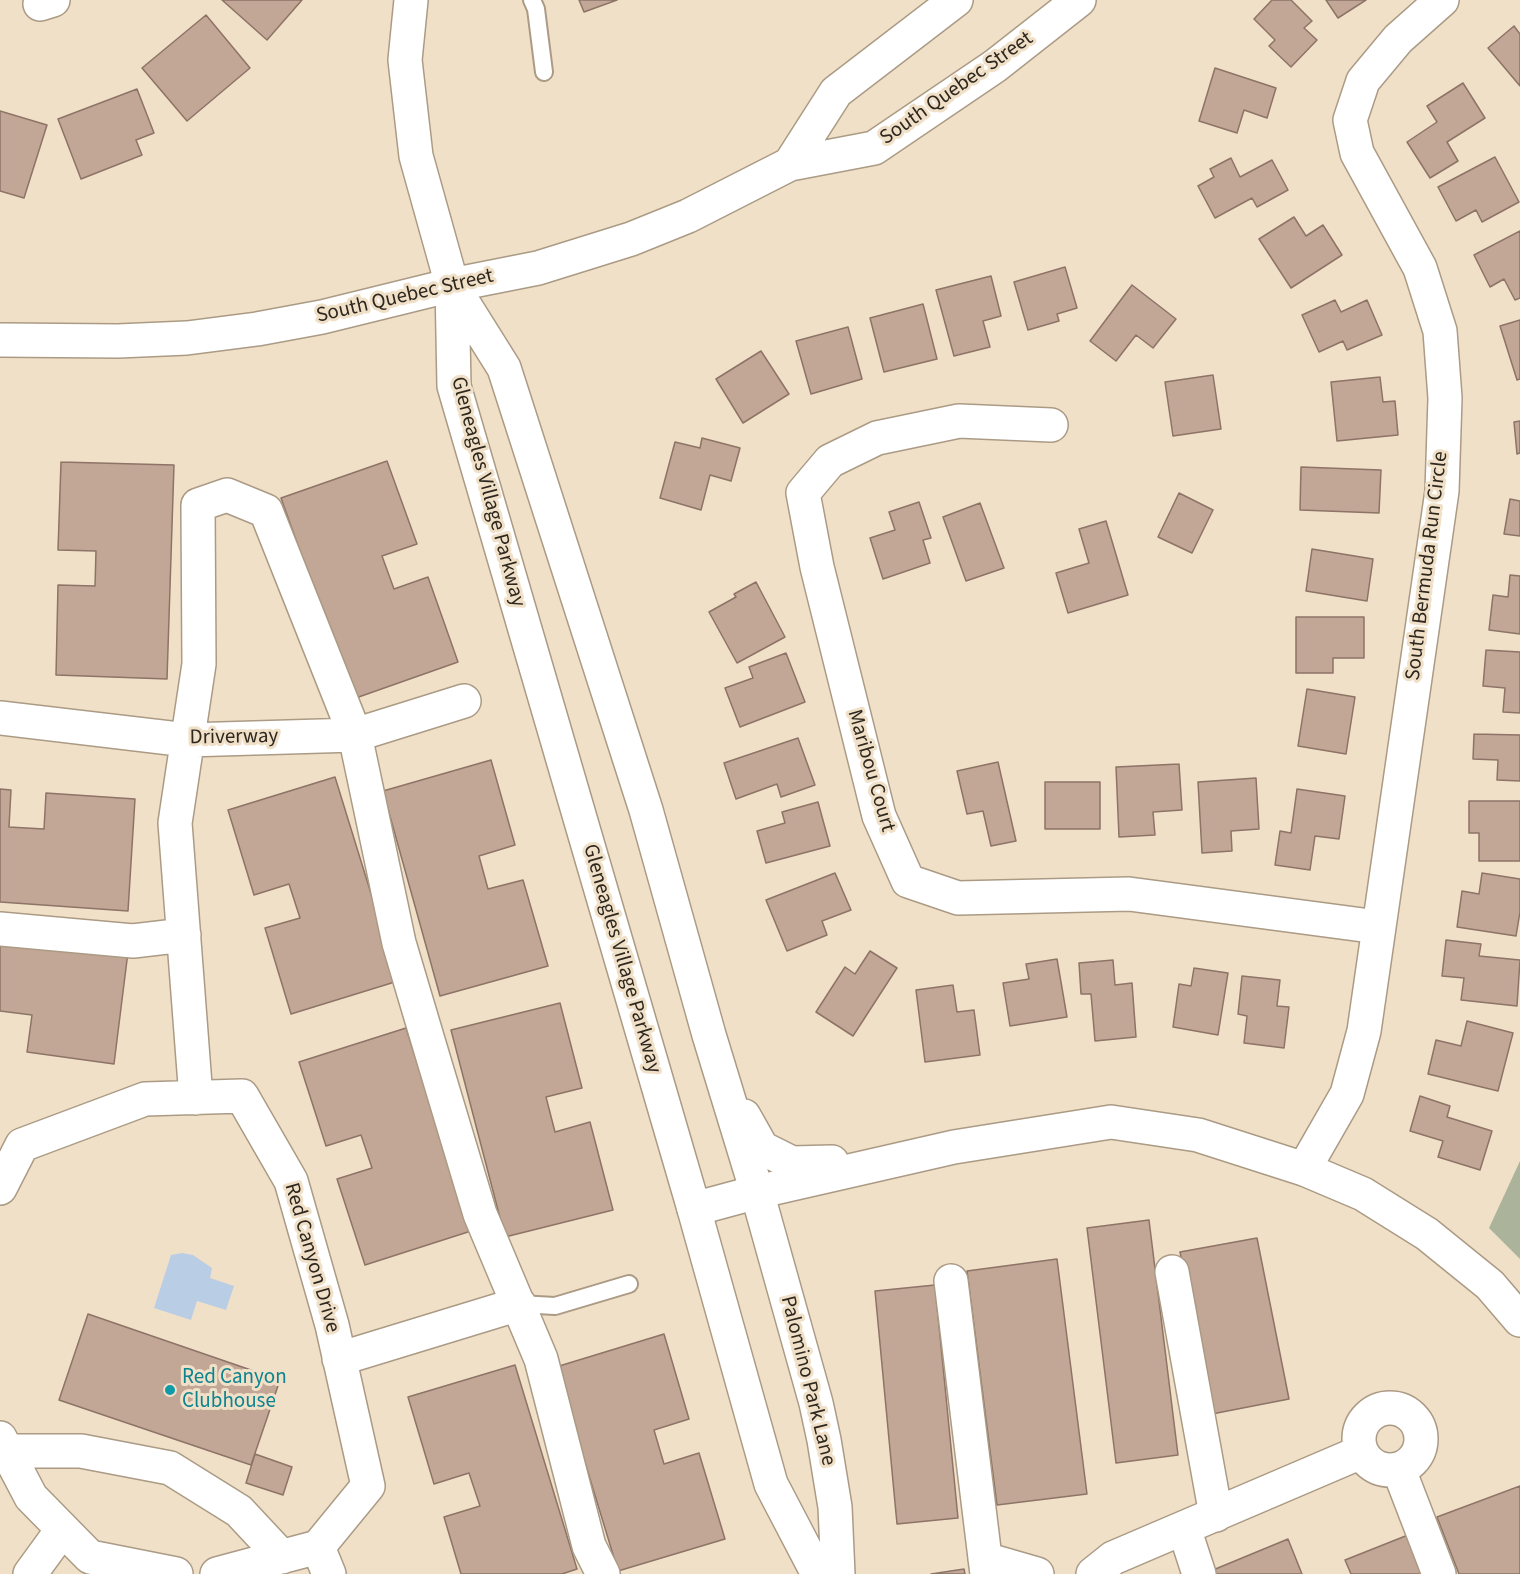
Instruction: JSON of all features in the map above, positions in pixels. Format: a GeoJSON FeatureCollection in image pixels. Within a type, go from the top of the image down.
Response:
{"type":"FeatureCollection","features":[{"type":"Feature","properties":{"kind":"street"},"geometry":{"type":"LineString","coordinates":[[411,0],[405,60],[416,156],[452,285],[503,365],[646,810],[709,1035],[757,1192]]}},
{"type":"Feature","properties":{"kind":"street"},"geometry":{"type":"LineString","coordinates":[[790,164],[836,92],[956,0]]}},
{"type":"Feature","properties":{"kind":"street","name":"South Quebec Street"},"geometry":{"type":"LineString","coordinates":[[0,339],[118,341],[187,338],[245,331],[322,317],[452,285],[538,268],[631,239],[688,216],[790,164],[874,148],[995,66],[1079,0]]}},
{"type":"Feature","properties":{"kind":"street","name":"South Bermuda Run Circle"},"geometry":{"type":"LineString","coordinates":[[1304,1169],[1347,1094],[1364,1030],[1442,491],[1446,398],[1440,332],[1420,268],[1357,153],[1350,120],[1363,81],[1398,39],[1442,0]]}},
{"type":"Feature","properties":{"kind":"street","name":"Gleneagles Village Parkway"},"geometry":{"type":"LineString","coordinates":[[452,285],[454,386],[694,1209]]}},
{"type":"Feature","properties":{"kind":"street","name":"Maribou Court"},"geometry":{"type":"LineString","coordinates":[[1051,425],[959,421],[878,438],[830,461],[803,493],[817,567],[879,816],[908,881],[958,898],[1129,894],[1378,927]]}},
{"type":"Feature","properties":{"kind":"street"},"geometry":{"type":"LineString","coordinates":[[196,1098],[175,823],[199,664],[198,505],[227,495],[266,511],[355,735],[402,954],[480,1214],[541,1359],[589,1546],[603,1574]]}},
{"type":"Feature","properties":{"kind":"street","name":"Driverway"},"geometry":{"type":"LineString","coordinates":[[0,718],[187,740],[355,735],[464,701]]}},
{"type":"Feature","properties":{"kind":"street"},"geometry":{"type":"LineString","coordinates":[[0,929],[133,942],[184,936]]}},
{"type":"Feature","properties":{"kind":"street"},"geometry":{"type":"LineString","coordinates":[[709,1035],[749,1127],[762,1148],[792,1163],[901,1159]]}},
{"type":"Feature","properties":{"kind":"street","name":"Red Canyon Drive"},"geometry":{"type":"LineString","coordinates":[[0,1188],[22,1145],[146,1099],[242,1096],[291,1180],[332,1325],[368,1486],[323,1560],[282,1557],[217,1574]]}},
{"type":"Feature","properties":{"kind":"street"},"geometry":{"type":"LineString","coordinates":[[818,1574],[771,1484],[694,1209],[757,1192],[954,1147],[1111,1122],[1198,1135],[1304,1169],[1363,1194],[1426,1234],[1490,1286],[1520,1320]]}},
{"type":"Feature","properties":{"kind":"street","name":"Palomino Park Lane"},"geometry":{"type":"LineString","coordinates":[[757,1192],[818,1412],[835,1507],[837,1574]]}},
{"type":"Feature","properties":{"kind":"street"},"geometry":{"type":"LineString","coordinates":[[1172,1272],[1216,1515]]}},
{"type":"Feature","properties":{"kind":"street"},"geometry":{"type":"LineString","coordinates":[[951,1281],[986,1567],[1037,1574]]}},
{"type":"Feature","properties":{"kind":"street"},"geometry":{"type":"LineString","coordinates":[[339,1359],[519,1304]]}},
{"type":"Feature","properties":{"kind":"street"},"geometry":{"type":"LineString","coordinates":[[1397,1408],[1409,1414],[1418,1424],[1422,1440],[1419,1451],[1413,1461],[1400,1470],[1386,1471],[1375,1467],[1366,1461],[1361,1452],[1358,1436],[1363,1422],[1371,1413],[1381,1409],[1397,1408]]}},
{"type":"Feature","properties":{"kind":"street"},"geometry":{"type":"LineString","coordinates":[[4,1445],[31,1497],[90,1557],[176,1574]]}},
{"type":"Feature","properties":{"kind":"street"},"geometry":{"type":"LineString","coordinates":[[4,1445],[81,1451],[170,1468],[239,1511],[282,1557]]}},
{"type":"Feature","properties":{"kind":"street"},"geometry":{"type":"LineString","coordinates":[[1093,1574],[1113,1558],[1361,1452]]}},
{"type":"Feature","properties":{"kind":"street"},"geometry":{"type":"LineString","coordinates":[[1400,1470],[1439,1574]]}},
{"type":"Feature","properties":{"kind":"street"},"geometry":{"type":"LineString","coordinates":[[1184,1528],[1199,1574]]}},
{"type":"Feature","properties":{"kind":"street"},"geometry":{"type":"LineString","coordinates":[[30,1574],[62,1530]]}},
{"type":"Feature","properties":{"kind":"lane"},"geometry":{"type":"LineString","coordinates":[[532,0],[536,9],[544,72]]}},
{"type":"Feature","properties":{"kind":"lane"},"geometry":{"type":"LineString","coordinates":[[519,1304],[555,1306],[629,1284]]}},
{"type":"Feature","properties":{"kind":"green space"},"geometry":{"type":"Polygon","coordinates":[[[1520,1161],[1520,1259],[1489,1228],[1520,1161]]]}},
{"type":"Feature","properties":{"kind":"water"},"geometry":{"type":"Polygon","coordinates":[[[182,1253],[193,1255],[212,1268],[210,1278],[234,1286],[226,1310],[197,1301],[191,1320],[154,1308],[171,1255],[182,1253]]]}},
{"type":"Feature","properties":{"kind":"building"},"geometry":{"type":"Polygon","coordinates":[[[222,0],[302,0],[267,40],[222,0]]]}},
{"type":"Feature","properties":{"kind":"building"},"geometry":{"type":"Polygon","coordinates":[[[579,0],[617,0],[584,12],[579,0]]]}},
{"type":"Feature","properties":{"kind":"building"},"geometry":{"type":"Polygon","coordinates":[[[1272,0],[1291,0],[1312,21],[1304,28],[1317,40],[1291,67],[1269,46],[1275,40],[1254,19],[1272,0]]]}},
{"type":"Feature","properties":{"kind":"building"},"geometry":{"type":"Polygon","coordinates":[[[1326,0],[1366,0],[1338,18],[1326,0]]]}},
{"type":"Feature","properties":{"kind":"building"},"geometry":{"type":"Polygon","coordinates":[[[206,15],[250,68],[187,121],[142,68],[206,15]]]}},
{"type":"Feature","properties":{"kind":"building"},"geometry":{"type":"Polygon","coordinates":[[[1514,26],[1520,34],[1520,86],[1488,48],[1514,26]]]}},
{"type":"Feature","properties":{"kind":"building"},"geometry":{"type":"Polygon","coordinates":[[[1215,68],[1276,88],[1267,118],[1244,110],[1237,133],[1199,121],[1215,68]]]}},
{"type":"Feature","properties":{"kind":"building"},"geometry":{"type":"Polygon","coordinates":[[[1463,83],[1485,118],[1447,142],[1458,161],[1430,178],[1407,142],[1437,122],[1427,106],[1463,83]]]}},
{"type":"Feature","properties":{"kind":"building"},"geometry":{"type":"Polygon","coordinates":[[[137,89],[154,133],[136,140],[142,155],[81,179],[58,119],[137,89]]]}},
{"type":"Feature","properties":{"kind":"building"},"geometry":{"type":"Polygon","coordinates":[[[0,111],[47,125],[24,198],[0,191],[0,111]]]}},
{"type":"Feature","properties":{"kind":"building"},"geometry":{"type":"Polygon","coordinates":[[[1495,157],[1519,202],[1482,222],[1476,210],[1456,221],[1438,187],[1495,157]]]}},
{"type":"Feature","properties":{"kind":"building"},"geometry":{"type":"Polygon","coordinates":[[[1231,158],[1240,177],[1272,160],[1288,190],[1257,207],[1252,198],[1215,218],[1198,186],[1214,177],[1210,169],[1231,158]]]}},
{"type":"Feature","properties":{"kind":"building"},"geometry":{"type":"Polygon","coordinates":[[[1294,217],[1306,236],[1323,225],[1342,255],[1291,288],[1259,239],[1294,217]]]}},
{"type":"Feature","properties":{"kind":"building"},"geometry":{"type":"Polygon","coordinates":[[[1520,231],[1520,298],[1515,300],[1504,279],[1490,287],[1474,255],[1520,231]]]}},
{"type":"Feature","properties":{"kind":"building"},"geometry":{"type":"Polygon","coordinates":[[[1065,267],[1077,308],[1057,314],[1059,321],[1028,330],[1014,282],[1065,267]]]}},
{"type":"Feature","properties":{"kind":"building"},"geometry":{"type":"Polygon","coordinates":[[[991,276],[1001,316],[983,321],[990,347],[954,356],[936,290],[991,276]]]}},
{"type":"Feature","properties":{"kind":"building"},"geometry":{"type":"Polygon","coordinates":[[[1132,285],[1176,319],[1153,348],[1136,335],[1116,361],[1090,341],[1132,285]]]}},
{"type":"Feature","properties":{"kind":"building"},"geometry":{"type":"Polygon","coordinates":[[[1335,300],[1341,312],[1367,300],[1382,335],[1347,350],[1343,341],[1319,352],[1302,315],[1335,300]]]}},
{"type":"Feature","properties":{"kind":"building"},"geometry":{"type":"Polygon","coordinates":[[[923,304],[937,359],[884,372],[870,318],[923,304]]]}},
{"type":"Feature","properties":{"kind":"building"},"geometry":{"type":"Polygon","coordinates":[[[1520,320],[1520,379],[1517,380],[1500,326],[1520,320]]]}},
{"type":"Feature","properties":{"kind":"building"},"geometry":{"type":"Polygon","coordinates":[[[848,327],[862,379],[811,394],[796,341],[848,327]]]}},
{"type":"Feature","properties":{"kind":"building"},"geometry":{"type":"Polygon","coordinates":[[[761,351],[789,394],[743,423],[716,379],[761,351]]]}},
{"type":"Feature","properties":{"kind":"building"},"geometry":{"type":"Polygon","coordinates":[[[1213,375],[1221,429],[1173,436],[1165,382],[1213,375]]]}},
{"type":"Feature","properties":{"kind":"building"},"geometry":{"type":"Polygon","coordinates":[[[1380,377],[1383,402],[1395,401],[1398,435],[1337,441],[1331,382],[1380,377]]]}},
{"type":"Feature","properties":{"kind":"building"},"geometry":{"type":"Polygon","coordinates":[[[1520,421],[1520,453],[1517,454],[1514,422],[1520,421]]]}},
{"type":"Feature","properties":{"kind":"building"},"geometry":{"type":"Polygon","coordinates":[[[702,438],[740,448],[731,481],[710,475],[701,510],[660,498],[675,442],[700,448],[702,438]]]}},
{"type":"Feature","properties":{"kind":"building"},"geometry":{"type":"Polygon","coordinates":[[[387,461],[417,544],[382,556],[394,589],[428,577],[458,662],[353,699],[281,498],[387,461]]]}},
{"type":"Feature","properties":{"kind":"building"},"geometry":{"type":"Polygon","coordinates":[[[61,462],[174,465],[167,679],[56,675],[58,585],[95,586],[96,551],[58,550],[61,462]]]}},
{"type":"Feature","properties":{"kind":"building"},"geometry":{"type":"Polygon","coordinates":[[[1301,467],[1381,470],[1379,513],[1300,510],[1301,467]]]}},
{"type":"Feature","properties":{"kind":"building"},"geometry":{"type":"Polygon","coordinates":[[[1179,493],[1213,510],[1192,553],[1158,537],[1179,493]]]}},
{"type":"Feature","properties":{"kind":"building"},"geometry":{"type":"Polygon","coordinates":[[[1510,499],[1520,501],[1520,536],[1504,534],[1510,499]]]}},
{"type":"Feature","properties":{"kind":"building"},"geometry":{"type":"Polygon","coordinates":[[[919,502],[931,538],[923,540],[930,563],[883,579],[870,538],[895,530],[889,512],[919,502]]]}},
{"type":"Feature","properties":{"kind":"building"},"geometry":{"type":"Polygon","coordinates":[[[980,503],[1004,568],[966,581],[943,517],[980,503]]]}},
{"type":"Feature","properties":{"kind":"building"},"geometry":{"type":"Polygon","coordinates":[[[1106,521],[1128,595],[1068,613],[1056,573],[1089,563],[1079,529],[1106,521]]]}},
{"type":"Feature","properties":{"kind":"building"},"geometry":{"type":"Polygon","coordinates":[[[1312,549],[1373,559],[1367,601],[1306,591],[1312,549]]]}},
{"type":"Feature","properties":{"kind":"building"},"geometry":{"type":"Polygon","coordinates":[[[1510,575],[1520,576],[1520,634],[1489,630],[1493,595],[1508,597],[1510,575]]]}},
{"type":"Feature","properties":{"kind":"building"},"geometry":{"type":"Polygon","coordinates":[[[756,582],[785,637],[737,663],[709,612],[736,597],[734,594],[756,582]]]}},
{"type":"Feature","properties":{"kind":"building"},"geometry":{"type":"Polygon","coordinates":[[[1296,617],[1364,617],[1364,658],[1333,658],[1333,673],[1296,673],[1296,617]]]}},
{"type":"Feature","properties":{"kind":"building"},"geometry":{"type":"Polygon","coordinates":[[[1486,650],[1520,652],[1520,713],[1503,712],[1505,688],[1483,686],[1486,650]]]}},
{"type":"Feature","properties":{"kind":"building"},"geometry":{"type":"Polygon","coordinates":[[[786,653],[805,702],[740,727],[725,688],[753,678],[749,667],[786,653]]]}},
{"type":"Feature","properties":{"kind":"building"},"geometry":{"type":"Polygon","coordinates":[[[1307,689],[1355,697],[1346,754],[1298,746],[1307,689]]]}},
{"type":"Feature","properties":{"kind":"building"},"geometry":{"type":"Polygon","coordinates":[[[1474,734],[1520,735],[1520,781],[1497,780],[1498,760],[1473,759],[1474,734]]]}},
{"type":"Feature","properties":{"kind":"building"},"geometry":{"type":"Polygon","coordinates":[[[798,738],[815,785],[781,797],[777,784],[736,799],[724,763],[798,738]]]}},
{"type":"Feature","properties":{"kind":"building"},"geometry":{"type":"Polygon","coordinates":[[[491,760],[515,845],[479,856],[488,889],[523,880],[548,966],[440,996],[383,791],[491,760]]]}},
{"type":"Feature","properties":{"kind":"building"},"geometry":{"type":"Polygon","coordinates":[[[998,762],[1016,841],[991,846],[983,811],[967,814],[957,771],[998,762]]]}},
{"type":"Feature","properties":{"kind":"building"},"geometry":{"type":"Polygon","coordinates":[[[1179,764],[1182,810],[1153,812],[1155,835],[1119,837],[1116,767],[1179,764]]]}},
{"type":"Feature","properties":{"kind":"building"},"geometry":{"type":"Polygon","coordinates":[[[335,777],[398,981],[291,1014],[265,928],[300,918],[289,884],[254,895],[228,810],[335,777]]]}},
{"type":"Feature","properties":{"kind":"building"},"geometry":{"type":"Polygon","coordinates":[[[1256,778],[1259,829],[1231,831],[1232,851],[1202,853],[1198,782],[1256,778]]]}},
{"type":"Feature","properties":{"kind":"building"},"geometry":{"type":"Polygon","coordinates":[[[1045,782],[1100,782],[1100,829],[1045,829],[1045,782]]]}},
{"type":"Feature","properties":{"kind":"building"},"geometry":{"type":"Polygon","coordinates":[[[0,789],[11,790],[9,827],[44,829],[46,793],[135,799],[128,911],[0,902],[0,789]]]}},
{"type":"Feature","properties":{"kind":"building"},"geometry":{"type":"Polygon","coordinates":[[[1297,789],[1345,796],[1339,839],[1315,836],[1310,870],[1275,865],[1280,831],[1291,833],[1297,789]]]}},
{"type":"Feature","properties":{"kind":"building"},"geometry":{"type":"Polygon","coordinates":[[[1469,801],[1520,801],[1520,861],[1479,861],[1479,833],[1469,833],[1469,801]]]}},
{"type":"Feature","properties":{"kind":"building"},"geometry":{"type":"Polygon","coordinates":[[[818,802],[830,846],[766,863],[757,831],[785,823],[782,812],[818,802]]]}},
{"type":"Feature","properties":{"kind":"building"},"geometry":{"type":"Polygon","coordinates":[[[835,873],[851,910],[822,921],[827,935],[787,951],[766,900],[835,873]]]}},
{"type":"Feature","properties":{"kind":"building"},"geometry":{"type":"Polygon","coordinates":[[[1482,873],[1520,879],[1520,912],[1516,936],[1457,927],[1462,891],[1479,894],[1482,873]]]}},
{"type":"Feature","properties":{"kind":"building"},"geometry":{"type":"Polygon","coordinates":[[[0,935],[128,952],[114,1064],[27,1052],[32,1015],[0,1011],[0,935]]]}},
{"type":"Feature","properties":{"kind":"building"},"geometry":{"type":"Polygon","coordinates":[[[1446,940],[1481,944],[1479,956],[1520,960],[1517,1006],[1461,1000],[1464,978],[1442,976],[1446,940]]]}},
{"type":"Feature","properties":{"kind":"building"},"geometry":{"type":"Polygon","coordinates":[[[870,951],[897,968],[853,1036],[816,1012],[845,967],[855,974],[870,951]]]}},
{"type":"Feature","properties":{"kind":"building"},"geometry":{"type":"Polygon","coordinates":[[[1057,959],[1067,1017],[1010,1026],[1003,983],[1029,979],[1026,964],[1057,959]]]}},
{"type":"Feature","properties":{"kind":"building"},"geometry":{"type":"Polygon","coordinates":[[[1113,960],[1115,985],[1132,983],[1136,1037],[1095,1041],[1091,994],[1081,994],[1079,963],[1113,960]]]}},
{"type":"Feature","properties":{"kind":"building"},"geometry":{"type":"Polygon","coordinates":[[[1194,968],[1228,973],[1218,1035],[1173,1027],[1179,984],[1191,986],[1194,968]]]}},
{"type":"Feature","properties":{"kind":"building"},"geometry":{"type":"Polygon","coordinates":[[[1242,976],[1280,980],[1277,1006],[1289,1007],[1284,1048],[1244,1043],[1247,1016],[1238,1014],[1242,976]]]}},
{"type":"Feature","properties":{"kind":"building"},"geometry":{"type":"Polygon","coordinates":[[[953,985],[957,1012],[974,1010],[980,1055],[925,1062],[916,990],[953,985]]]}},
{"type":"Feature","properties":{"kind":"building"},"geometry":{"type":"Polygon","coordinates":[[[560,1003],[582,1088],[546,1097],[555,1132],[590,1122],[613,1210],[505,1237],[451,1030],[560,1003]]]}},
{"type":"Feature","properties":{"kind":"building"},"geometry":{"type":"Polygon","coordinates":[[[1467,1021],[1513,1033],[1498,1091],[1428,1074],[1436,1040],[1461,1046],[1467,1021]]]}},
{"type":"Feature","properties":{"kind":"building"},"geometry":{"type":"Polygon","coordinates":[[[406,1028],[471,1231],[365,1265],[337,1179],[372,1168],[361,1135],[326,1146],[299,1062],[406,1028]]]}},
{"type":"Feature","properties":{"kind":"building"},"geometry":{"type":"Polygon","coordinates":[[[1420,1096],[1450,1106],[1447,1117],[1492,1131],[1480,1170],[1438,1157],[1443,1141],[1410,1131],[1420,1096]]]}},
{"type":"Feature","properties":{"kind":"building"},"geometry":{"type":"Polygon","coordinates":[[[1149,1220],[1178,1455],[1116,1463],[1087,1228],[1149,1220]]]}},
{"type":"Feature","properties":{"kind":"building"},"geometry":{"type":"Polygon","coordinates":[[[1257,1238],[1289,1399],[1212,1414],[1180,1252],[1257,1238]]]}},
{"type":"Feature","properties":{"kind":"building"},"geometry":{"type":"Polygon","coordinates":[[[1057,1259],[1087,1494],[997,1505],[967,1271],[1057,1259]]]}},
{"type":"Feature","properties":{"kind":"building"},"geometry":{"type":"Polygon","coordinates":[[[935,1285],[958,1518],[897,1524],[875,1291],[935,1285]]]}},
{"type":"Feature","properties":{"kind":"building","name":"Red Canyon Clubhouse"},"geometry":{"type":"Polygon","coordinates":[[[88,1314],[280,1380],[251,1465],[59,1400],[88,1314]]]}},
{"type":"Feature","properties":{"kind":"building"},"geometry":{"type":"Polygon","coordinates":[[[664,1334],[689,1419],[654,1430],[664,1464],[699,1453],[725,1539],[618,1571],[556,1367],[664,1334]]]}},
{"type":"Feature","properties":{"kind":"building"},"geometry":{"type":"Polygon","coordinates":[[[515,1365],[577,1569],[562,1574],[461,1574],[444,1517],[480,1506],[469,1473],[434,1484],[408,1397],[515,1365]]]}},
{"type":"Feature","properties":{"kind":"building"},"geometry":{"type":"Polygon","coordinates":[[[255,1454],[292,1467],[283,1495],[246,1483],[255,1454]]]}},
{"type":"Feature","properties":{"kind":"building"},"geometry":{"type":"Polygon","coordinates":[[[1520,1486],[1520,1574],[1459,1574],[1437,1517],[1520,1486]]]}},
{"type":"Feature","properties":{"kind":"building"},"geometry":{"type":"Polygon","coordinates":[[[1408,1535],[1423,1574],[1351,1574],[1345,1560],[1408,1535]]]}},
{"type":"Feature","properties":{"kind":"building"},"geometry":{"type":"Polygon","coordinates":[[[1288,1539],[1302,1574],[1214,1574],[1213,1570],[1288,1539]]]}},
{"type":"Feature","properties":{"kind":"building"},"geometry":{"type":"Polygon","coordinates":[[[964,1569],[965,1574],[931,1574],[964,1569]]]}},
{"type":"Feature","properties":{"kind":"place","name":"Red Canyon Clubhouse"},"geometry":{"type":"Point","coordinates":[170,1390]}}]}
